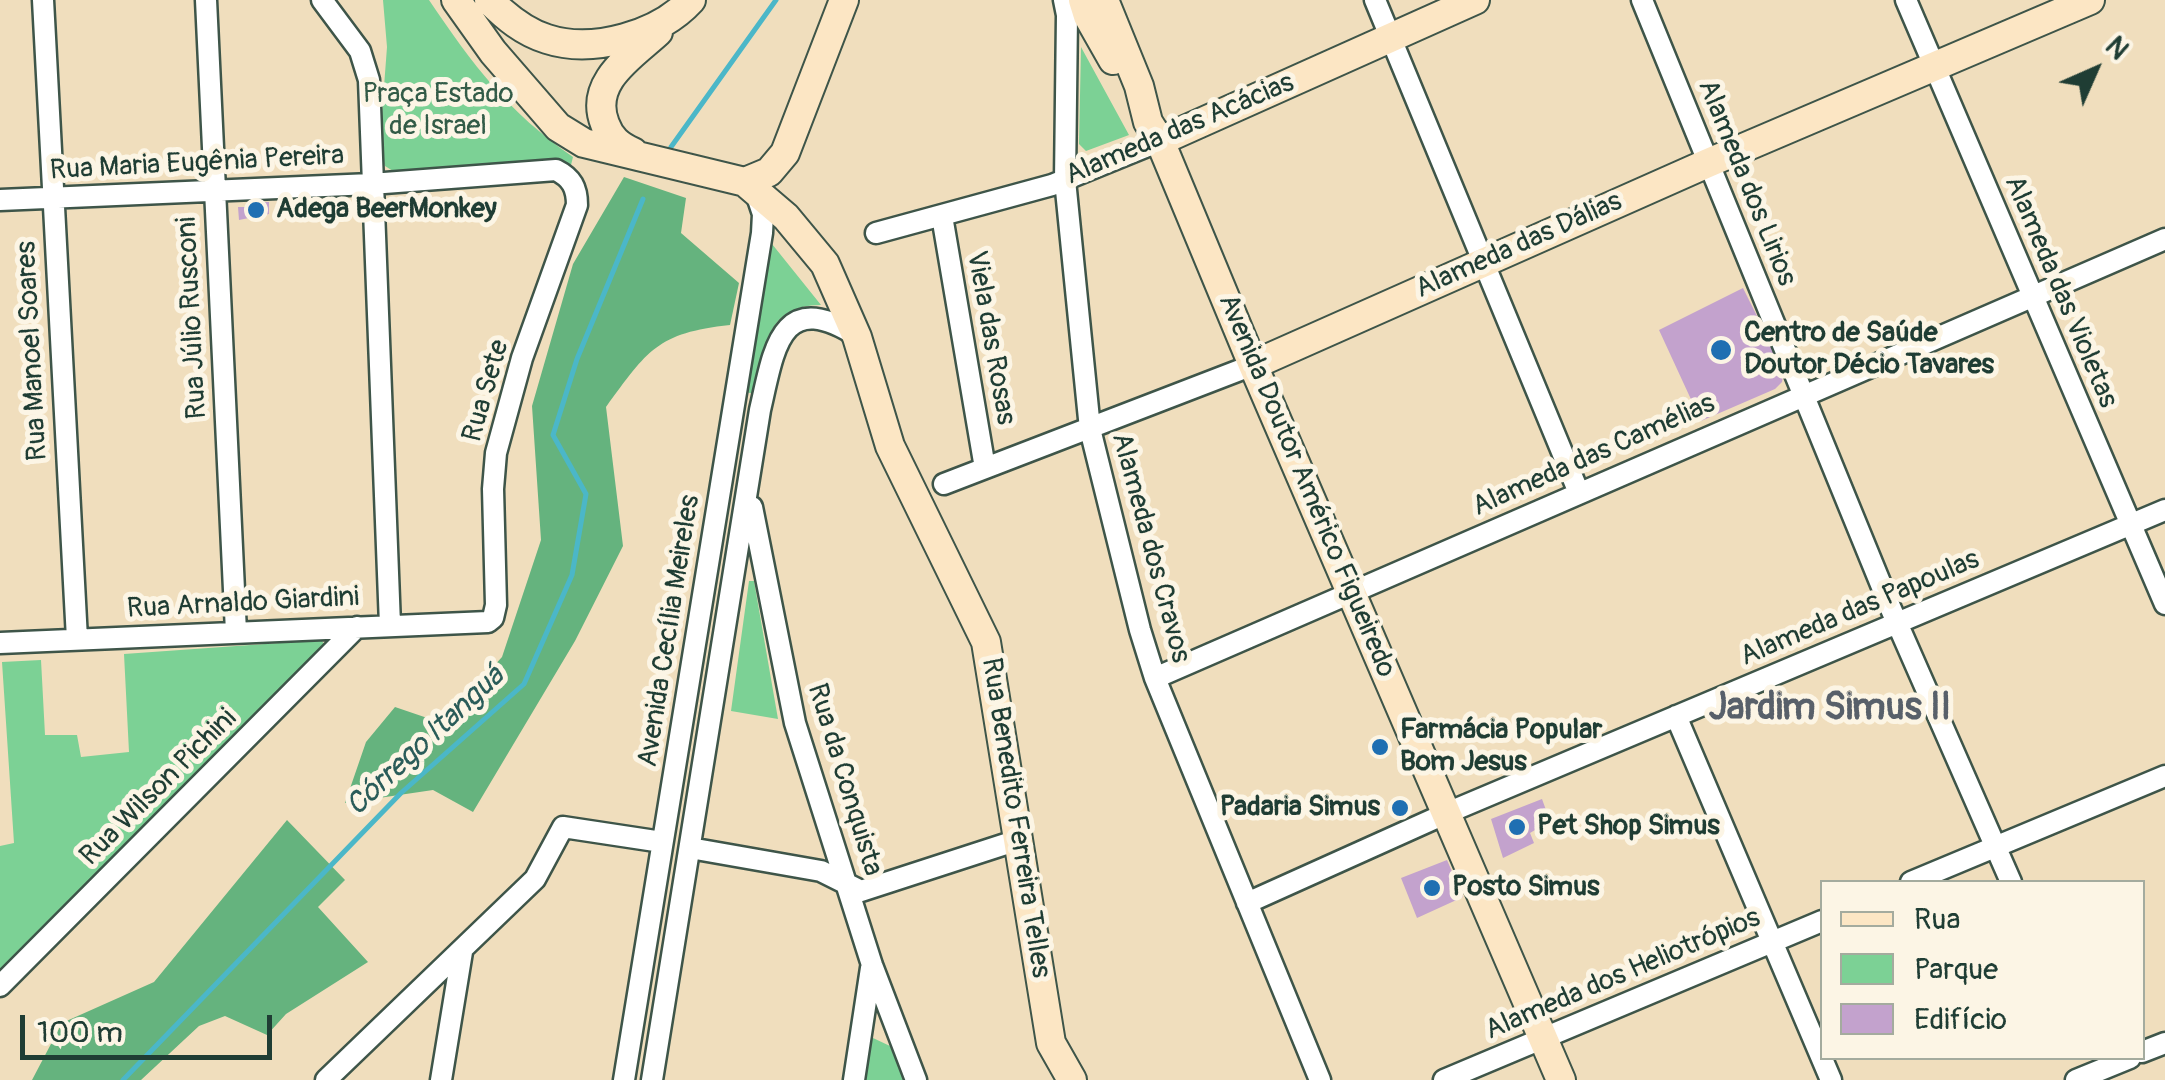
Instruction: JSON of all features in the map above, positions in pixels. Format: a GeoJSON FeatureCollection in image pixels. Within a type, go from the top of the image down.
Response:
{"type":"FeatureCollection","features":[{"type":"Feature","properties":{"kind":"main road"},"geometry":{"type":"LineString","coordinates":[[456,0],[493,52],[558,127],[584,143],[750,187],[785,153],[844,0]]}},
{"type":"Feature","properties":{"kind":"main road"},"geometry":{"type":"LineString","coordinates":[[490,0],[525,29],[550,40],[576,44],[624,38],[682,8]]}},
{"type":"Feature","properties":{"kind":"main road"},"geometry":{"type":"LineString","coordinates":[[1083,0],[1088,16],[1154,132]]}},
{"type":"Feature","properties":{"kind":"main road","name":"Avenida Doutor Américo Figueiredo"},"geometry":{"type":"LineString","coordinates":[[1104,0],[1140,86],[1154,132],[1253,366],[1561,1080]]}},
{"type":"Feature","properties":{"kind":"main road","name":"Alameda das Acácias"},"geometry":{"type":"LineString","coordinates":[[1154,132],[1391,38],[1474,0]]}},
{"type":"Feature","properties":{"kind":"main road","name":"Alameda das Dálias"},"geometry":{"type":"LineString","coordinates":[[1253,366],[1485,260],[2090,0]]}},
{"type":"Feature","properties":{"kind":"main road"},"geometry":{"type":"LineString","coordinates":[[656,162],[618,144],[606,127],[600,102],[618,66],[682,8]]}},
{"type":"Feature","properties":{"kind":"main road","name":"Rua Benedito Ferreira Telles"},"geometry":{"type":"LineString","coordinates":[[750,187],[786,217],[826,264],[858,336],[890,446],[986,642],[1051,1042],[1072,1080]]}},
{"type":"Feature","properties":{"kind":"street","name":"Rua Manoel Soares"},"geometry":{"type":"LineString","coordinates":[[43,0],[78,639]]}},
{"type":"Feature","properties":{"kind":"street","name":"Rua Júlio Rusconi"},"geometry":{"type":"LineString","coordinates":[[206,0],[236,632]]}},
{"type":"Feature","properties":{"kind":"street"},"geometry":{"type":"LineString","coordinates":[[322,0],[360,51],[369,80],[390,625]]}},
{"type":"Feature","properties":{"kind":"street","name":"Alameda dos Cravos"},"geometry":{"type":"LineString","coordinates":[[1064,0],[1065,180],[1090,429],[1155,678],[1320,1080]]}},
{"type":"Feature","properties":{"kind":"street"},"geometry":{"type":"LineString","coordinates":[[1375,0],[1579,493]]}},
{"type":"Feature","properties":{"kind":"street","name":"Alameda dos Lirios"},"geometry":{"type":"LineString","coordinates":[[1642,0],[1897,622],[2011,880]]}},
{"type":"Feature","properties":{"kind":"street","name":"Alameda das Violetas"},"geometry":{"type":"LineString","coordinates":[[1906,0],[2165,604]]}},
{"type":"Feature","properties":{"kind":"street","name":"Alameda das Acácias"},"geometry":{"type":"LineString","coordinates":[[876,233],[1065,180],[1154,132]]}},
{"type":"Feature","properties":{"kind":"street","name":"Rua Maria Eugênia Pereira"},"geometry":{"type":"LineString","coordinates":[[0,200],[371,184],[556,170],[572,181]]}},
{"type":"Feature","properties":{"kind":"street","name":"Rua Sete"},"geometry":{"type":"LineString","coordinates":[[488,622],[496,605],[492,490],[496,453],[522,358],[577,205],[572,181]]}},
{"type":"Feature","properties":{"kind":"street","name":"Avenida Cecília Meireles"},"geometry":{"type":"LineString","coordinates":[[624,1080],[762,233],[763,214],[750,187]]}},
{"type":"Feature","properties":{"kind":"street","name":"Viela das Rosas"},"geometry":{"type":"LineString","coordinates":[[942,216],[984,468]]}},
{"type":"Feature","properties":{"kind":"street","name":"Alameda das Camélias"},"geometry":{"type":"LineString","coordinates":[[1155,678],[2165,239]]}},
{"type":"Feature","properties":{"kind":"street"},"geometry":{"type":"LineString","coordinates":[[652,1080],[760,410],[776,343],[796,323],[810,318],[832,320],[858,336]]}},
{"type":"Feature","properties":{"kind":"street","name":"Alameda das Dálias"},"geometry":{"type":"LineString","coordinates":[[944,484],[1253,366]]}},
{"type":"Feature","properties":{"kind":"street"},"geometry":{"type":"LineString","coordinates":[[734,406],[760,410]]}},
{"type":"Feature","properties":{"kind":"street","name":"Rua da Conquista"},"geometry":{"type":"LineString","coordinates":[[748,488],[795,723],[872,965],[916,1080]]}},
{"type":"Feature","properties":{"kind":"street","name":"Alameda das Papoulas"},"geometry":{"type":"LineString","coordinates":[[1246,903],[1447,813],[2165,510]]}},
{"type":"Feature","properties":{"kind":"street","name":"Rua Arnaldo Giardini"},"geometry":{"type":"LineString","coordinates":[[0,643],[488,622]]}},
{"type":"Feature","properties":{"kind":"street","name":"Rua Wilson Pichini"},"geometry":{"type":"LineString","coordinates":[[0,986],[357,627]]}},
{"type":"Feature","properties":{"kind":"street"},"geometry":{"type":"LineString","coordinates":[[1676,716],[1820,1053]]}},
{"type":"Feature","properties":{"kind":"street"},"geometry":{"type":"LineString","coordinates":[[1916,880],[2165,776]]}},
{"type":"Feature","properties":{"kind":"street"},"geometry":{"type":"LineString","coordinates":[[326,1080],[535,880],[563,827],[662,842]]}},
{"type":"Feature","properties":{"kind":"street"},"geometry":{"type":"LineString","coordinates":[[690,848],[820,871],[861,891],[1018,840]]}},
{"type":"Feature","properties":{"kind":"street","name":"Alameda dos Heliotrópios"},"geometry":{"type":"LineString","coordinates":[[1444,1080],[1820,921]]}},
{"type":"Feature","properties":{"kind":"street"},"geometry":{"type":"LineString","coordinates":[[441,1080],[462,952]]}},
{"type":"Feature","properties":{"kind":"street"},"geometry":{"type":"LineString","coordinates":[[854,1080],[872,965]]}},
{"type":"Feature","properties":{"kind":"street"},"geometry":{"type":"LineString","coordinates":[[859,1048],[873,1027],[891,1018]]}},
{"type":"Feature","properties":{"kind":"street"},"geometry":{"type":"LineString","coordinates":[[2089,1072],[2124,1060]]}},
{"type":"Feature","properties":{"kind":"green space","name":"Praça Estado de Israel"},"geometry":{"type":"Polygon","coordinates":[[[383,0],[429,0],[493,86],[529,123],[573,157],[571,165],[544,160],[393,171],[385,166],[379,153],[387,47],[383,0]]]}},
{"type":"Feature","properties":{"kind":"green space"},"geometry":{"type":"Polygon","coordinates":[[[1081,47],[1129,135],[1086,151],[1079,144],[1081,47]]]}},
{"type":"Feature","properties":{"kind":"green space"},"geometry":{"type":"Polygon","coordinates":[[[624,177],[686,198],[681,233],[739,283],[730,325],[686,333],[656,348],[606,407],[623,546],[575,641],[473,812],[433,790],[345,803],[366,742],[395,707],[442,723],[502,657],[541,540],[532,406],[573,264],[624,177]]]}},
{"type":"Feature","properties":{"kind":"green space"},"geometry":{"type":"Polygon","coordinates":[[[772,244],[821,305],[802,307],[778,322],[765,347],[755,394],[745,392],[772,244]]]}},
{"type":"Feature","properties":{"kind":"green space"},"geometry":{"type":"Polygon","coordinates":[[[749,581],[754,581],[778,719],[731,711],[749,581]]]}},
{"type":"Feature","properties":{"kind":"green space"},"geometry":{"type":"Polygon","coordinates":[[[321,640],[327,647],[0,971],[0,846],[14,843],[2,662],[41,660],[45,735],[77,735],[81,757],[129,752],[124,654],[321,640]]]}},
{"type":"Feature","properties":{"kind":"green space"},"geometry":{"type":"Polygon","coordinates":[[[287,820],[345,880],[318,907],[368,962],[286,1014],[267,1035],[225,1016],[199,1026],[141,1080],[32,1080],[62,1023],[154,982],[287,820]]]}},
{"type":"Feature","properties":{"kind":"green space"},"geometry":{"type":"Polygon","coordinates":[[[873,1038],[890,1046],[904,1080],[863,1080],[867,1047],[873,1038]]]}},
{"type":"Feature","properties":{"kind":"building"},"geometry":{"type":"Polygon","coordinates":[[[252,202],[269,202],[269,214],[239,220],[238,207],[252,207],[252,202]]]}},
{"type":"Feature","properties":{"kind":"building","name":"Centro de Saúde Doutor Décio Tavares"},"geometry":{"type":"Polygon","coordinates":[[[1743,288],[1784,370],[1782,382],[1775,389],[1701,421],[1659,330],[1743,288]]]}},
{"type":"Feature","properties":{"kind":"building","name":"Pet Shop Simus"},"geometry":{"type":"Polygon","coordinates":[[[1542,799],[1550,821],[1530,833],[1534,843],[1503,858],[1491,819],[1542,799]]]}},
{"type":"Feature","properties":{"kind":"building","name":"Posto Simus"},"geometry":{"type":"Polygon","coordinates":[[[1447,860],[1463,897],[1417,918],[1401,878],[1447,860]]]}},
{"type":"Feature","properties":{"kind":"waterway","name":"Córrego Itanguá"},"geometry":{"type":"LineString","coordinates":[[671,147],[776,0]]}},
{"type":"Feature","properties":{"kind":"waterway","name":"Córrego Itanguá"},"geometry":{"type":"LineString","coordinates":[[123,1080],[401,793],[524,684],[572,575],[586,494],[553,435],[577,359],[643,199]]}},
{"type":"Feature","properties":{"kind":"place","name":"Adega BeerMonkey"},"geometry":{"type":"Point","coordinates":[256,210]}},
{"type":"Feature","properties":{"kind":"place","name":"Centro de Saúde Doutor Décio Tavares"},"geometry":{"type":"Point","coordinates":[1721,350]}},
{"type":"Feature","properties":{"kind":"place","name":"Farmácia Popular Bom Jesus"},"geometry":{"type":"Point","coordinates":[1380,747]}},
{"type":"Feature","properties":{"kind":"place","name":"Padaria Simus"},"geometry":{"type":"Point","coordinates":[1400,808]}},
{"type":"Feature","properties":{"kind":"place","name":"Pet Shop Simus"},"geometry":{"type":"Point","coordinates":[1517,827]}},
{"type":"Feature","properties":{"kind":"place","name":"Posto Simus"},"geometry":{"type":"Point","coordinates":[1432,888]}},
{"type":"Feature","properties":{"kind":"district","name":"Jardim Simus II"},"geometry":{"type":"Point","coordinates":[1830,709]}}]}
